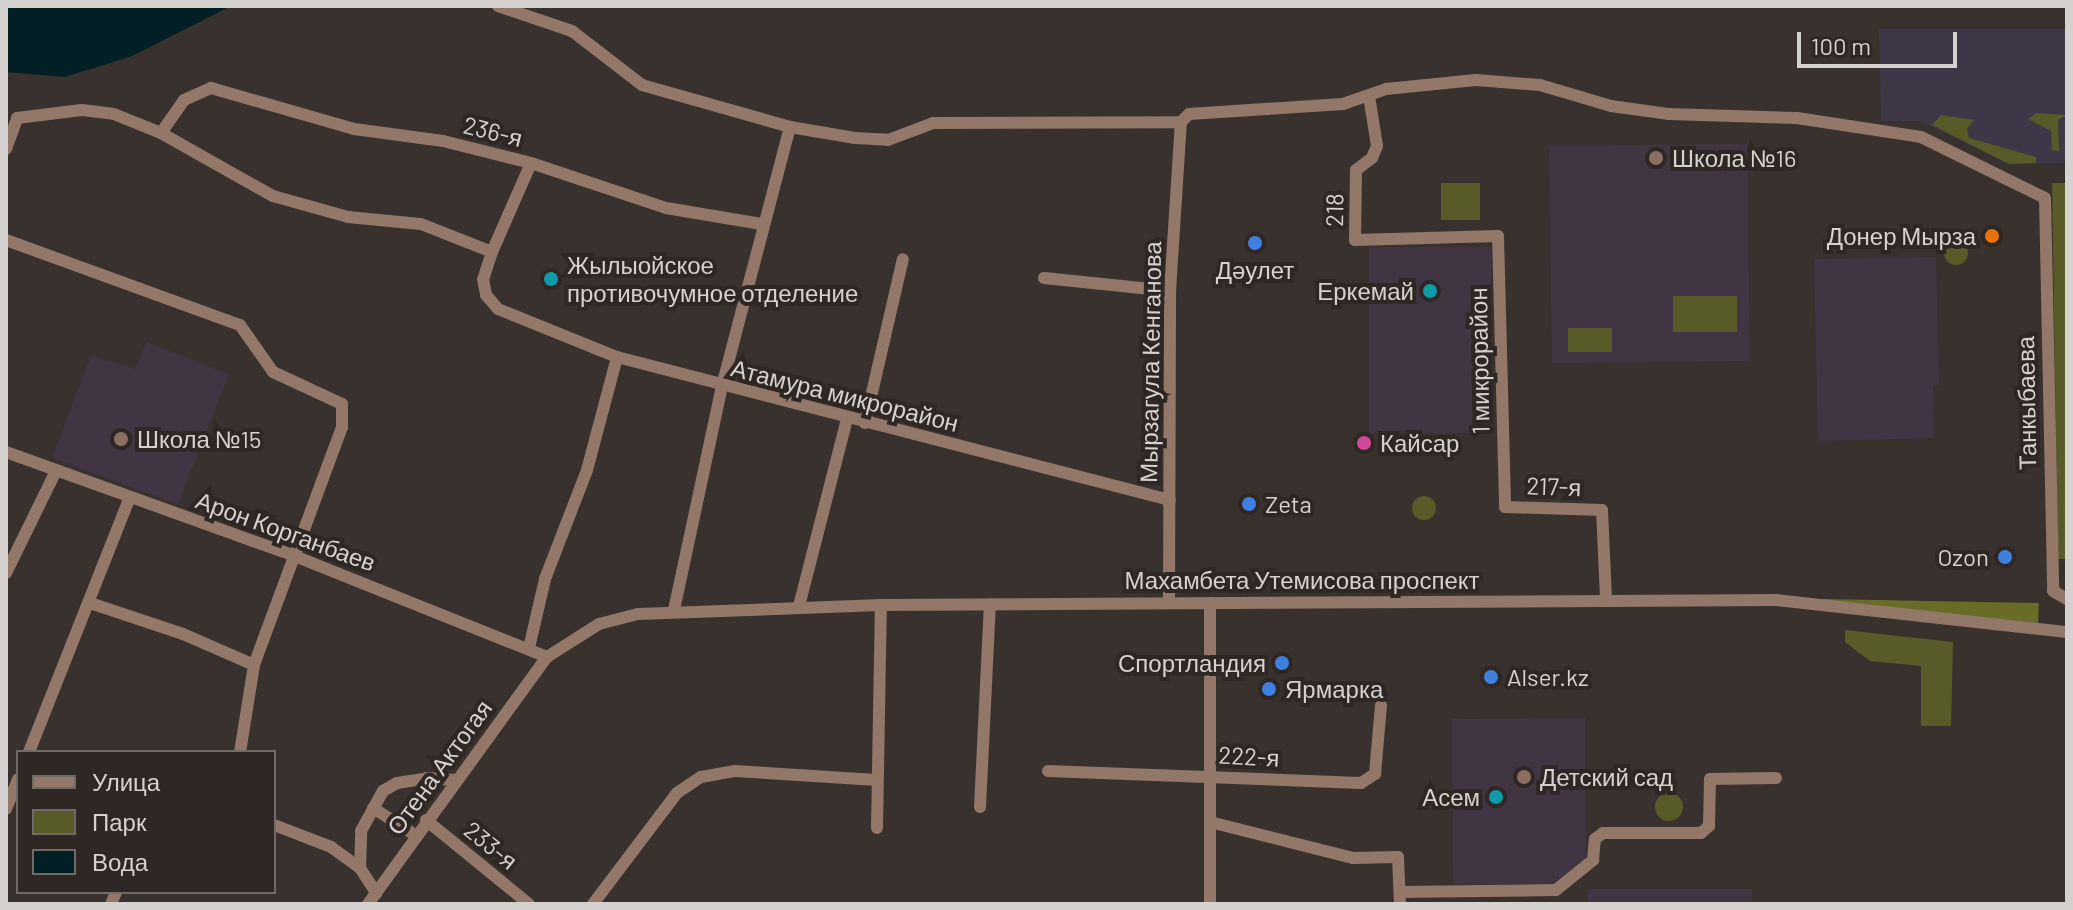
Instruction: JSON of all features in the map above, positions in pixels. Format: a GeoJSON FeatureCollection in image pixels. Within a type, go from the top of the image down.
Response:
{"type":"FeatureCollection","features":[{"type":"Feature","properties":{"kind":"street"},"geometry":{"type":"LineString","coordinates":[[498,6],[572,31],[642,85],[790,127],[888,140],[933,123],[1181,122],[1189,114],[1343,104],[1369,96]]}},
{"type":"Feature","properties":{"kind":"street","name":"Танкыбаева"},"geometry":{"type":"LineString","coordinates":[[1369,96],[1428,82],[1492,81],[1540,85],[1611,106],[1669,114],[1797,118],[1921,137],[2045,198],[2053,591],[2067,599]]}},
{"type":"Feature","properties":{"kind":"street","name":"236-я"},"geometry":{"type":"LineString","coordinates":[[161,133],[184,100],[211,88],[354,129],[443,141],[531,163],[666,208],[762,224]]}},
{"type":"Feature","properties":{"kind":"street","name":"218"},"geometry":{"type":"LineString","coordinates":[[1369,96],[1377,146],[1372,158],[1356,170],[1355,240],[1498,236]]}},
{"type":"Feature","properties":{"kind":"street"},"geometry":{"type":"LineString","coordinates":[[6,149],[17,118],[67,111],[114,114],[161,133],[273,196],[348,217],[421,224],[492,252],[531,163]]}},
{"type":"Feature","properties":{"kind":"street","name":"Мырзагула Кенганова"},"geometry":{"type":"LineString","coordinates":[[1169,603],[1170,291],[1181,122]]}},
{"type":"Feature","properties":{"kind":"street"},"geometry":{"type":"LineString","coordinates":[[674,610],[722,386],[762,224],[790,127]]}},
{"type":"Feature","properties":{"kind":"street","name":"1 микрорайон"},"geometry":{"type":"LineString","coordinates":[[1498,236],[1505,507]]}},
{"type":"Feature","properties":{"kind":"street"},"geometry":{"type":"LineString","coordinates":[[6,240],[240,325],[273,372],[342,404],[342,427],[292,555],[254,665],[240,750]]}},
{"type":"Feature","properties":{"kind":"street","name":"Атамура микрорайон"},"geometry":{"type":"LineString","coordinates":[[492,252],[483,279],[486,295],[515,317],[617,357],[847,419],[1170,500]]}},
{"type":"Feature","properties":{"kind":"street"},"geometry":{"type":"LineString","coordinates":[[865,423],[903,259]]}},
{"type":"Feature","properties":{"kind":"street"},"geometry":{"type":"LineString","coordinates":[[1044,278],[1170,291]]}},
{"type":"Feature","properties":{"kind":"street"},"geometry":{"type":"LineString","coordinates":[[529,648],[545,579],[587,470],[617,357]]}},
{"type":"Feature","properties":{"kind":"street"},"geometry":{"type":"LineString","coordinates":[[799,606],[847,419]]}},
{"type":"Feature","properties":{"kind":"street","name":"Арон Корганбаев"},"geometry":{"type":"LineString","coordinates":[[6,452],[292,555],[547,657]]}},
{"type":"Feature","properties":{"kind":"street"},"geometry":{"type":"LineString","coordinates":[[6,573],[56,471]]}},
{"type":"Feature","properties":{"kind":"street"},"geometry":{"type":"LineString","coordinates":[[30,750],[130,497]]}},
{"type":"Feature","properties":{"kind":"street","name":"217-я"},"geometry":{"type":"LineString","coordinates":[[1505,507],[1602,510],[1606,599]]}},
{"type":"Feature","properties":{"kind":"street","name":"Махамбета Утемисова проспект"},"geometry":{"type":"LineString","coordinates":[[547,657],[599,624],[674,610],[799,606],[1776,600],[2067,632]]}},
{"type":"Feature","properties":{"kind":"street"},"geometry":{"type":"LineString","coordinates":[[90,603],[183,634],[254,665]]}},
{"type":"Feature","properties":{"kind":"street"},"geometry":{"type":"LineString","coordinates":[[1210,603],[1210,904]]}},
{"type":"Feature","properties":{"kind":"street"},"geometry":{"type":"LineString","coordinates":[[980,807],[990,604]]}},
{"type":"Feature","properties":{"kind":"street"},"geometry":{"type":"LineString","coordinates":[[877,828],[881,605]]}},
{"type":"Feature","properties":{"kind":"street","name":"Отена Актогая"},"geometry":{"type":"LineString","coordinates":[[368,904],[415,835],[547,657]]}},
{"type":"Feature","properties":{"kind":"street","name":"222-я"},"geometry":{"type":"LineString","coordinates":[[1048,771],[1370,780],[1381,705]]}},
{"type":"Feature","properties":{"kind":"street"},"geometry":{"type":"LineString","coordinates":[[593,904],[677,793],[701,777],[735,771],[877,780]]}},
{"type":"Feature","properties":{"kind":"street"},"geometry":{"type":"LineString","coordinates":[[1210,822],[1353,858],[1398,857],[1400,898],[1556,890],[1593,860],[1595,839],[1603,833],[1701,833],[1709,826],[1710,779],[1776,778]]}},
{"type":"Feature","properties":{"kind":"street"},"geometry":{"type":"LineString","coordinates":[[360,868],[358,846],[383,791],[397,783],[455,780]]}},
{"type":"Feature","properties":{"kind":"street"},"geometry":{"type":"LineString","coordinates":[[6,809],[16,784]]}},
{"type":"Feature","properties":{"kind":"street"},"geometry":{"type":"LineString","coordinates":[[373,808],[415,835]]}},
{"type":"Feature","properties":{"kind":"street","name":"233-я"},"geometry":{"type":"LineString","coordinates":[[426,820],[529,904]]}},
{"type":"Feature","properties":{"kind":"street"},"geometry":{"type":"LineString","coordinates":[[276,826],[331,847],[360,868],[376,893]]}},
{"type":"Feature","properties":{"kind":"shaded area"},"geometry":{"type":"Polygon","coordinates":[[[1879,29],[2067,29],[2067,163],[2009,164],[1920,121],[1881,121],[1879,29]]]}},
{"type":"Feature","properties":{"kind":"shaded area"},"geometry":{"type":"Polygon","coordinates":[[[1747,144],[1750,361],[1552,363],[1549,146],[1747,144]]]}},
{"type":"Feature","properties":{"kind":"shaded area"},"geometry":{"type":"Polygon","coordinates":[[[1369,247],[1491,247],[1492,433],[1369,433],[1369,247]]]}},
{"type":"Feature","properties":{"kind":"shaded area"},"geometry":{"type":"Polygon","coordinates":[[[1936,257],[1939,385],[1933,386],[1934,438],[1818,441],[1814,259],[1936,257]]]}},
{"type":"Feature","properties":{"kind":"shaded area"},"geometry":{"type":"Polygon","coordinates":[[[146,342],[229,374],[178,504],[52,458],[91,355],[135,369],[146,342]]]}},
{"type":"Feature","properties":{"kind":"shaded area"},"geometry":{"type":"Polygon","coordinates":[[[1823,599],[2039,603],[2038,623],[1822,602],[1823,599]]]}},
{"type":"Feature","properties":{"kind":"shaded area"},"geometry":{"type":"Polygon","coordinates":[[[1585,718],[1586,862],[1550,884],[1453,884],[1452,719],[1585,718]]]}},
{"type":"Feature","properties":{"kind":"shaded area"},"geometry":{"type":"Polygon","coordinates":[[[1588,889],[1752,889],[1752,904],[1588,904],[1588,889]]]}},
{"type":"Feature","properties":{"kind":"green space"},"geometry":{"type":"Polygon","coordinates":[[[2037,113],[2067,115],[2058,120],[2059,151],[2052,150],[2051,131],[2028,119],[2037,113]]]}},
{"type":"Feature","properties":{"kind":"green space"},"geometry":{"type":"Polygon","coordinates":[[[1941,115],[1974,120],[1967,129],[1969,138],[2036,157],[2036,163],[2009,164],[1932,125],[1941,115]]]}},
{"type":"Feature","properties":{"kind":"green space"},"geometry":{"type":"Polygon","coordinates":[[[1441,183],[1480,183],[1480,220],[1441,220],[1441,183]]]}},
{"type":"Feature","properties":{"kind":"green space"},"geometry":{"type":"Polygon","coordinates":[[[2052,183],[2067,183],[2067,559],[2058,559],[2052,183]]]}},
{"type":"Feature","properties":{"kind":"green space"},"geometry":{"type":"Polygon","coordinates":[[[1956,241],[1967,248],[1968,253],[1961,264],[1956,265],[1945,258],[1944,253],[1951,242],[1956,241]]]}},
{"type":"Feature","properties":{"kind":"green space"},"geometry":{"type":"Polygon","coordinates":[[[1673,296],[1737,296],[1737,332],[1673,332],[1673,296]]]}},
{"type":"Feature","properties":{"kind":"green space"},"geometry":{"type":"Polygon","coordinates":[[[1568,328],[1612,328],[1612,352],[1568,352],[1568,328]]]}},
{"type":"Feature","properties":{"kind":"green space"},"geometry":{"type":"Polygon","coordinates":[[[1424,496],[1433,499],[1436,508],[1433,517],[1424,520],[1415,517],[1412,508],[1415,499],[1424,496]]]}},
{"type":"Feature","properties":{"kind":"green space"},"geometry":{"type":"Polygon","coordinates":[[[1845,630],[1953,642],[1951,726],[1921,726],[1921,666],[1870,661],[1845,642],[1845,630]]]}},
{"type":"Feature","properties":{"kind":"green space"},"geometry":{"type":"Polygon","coordinates":[[[1669,793],[1679,797],[1683,807],[1679,817],[1669,821],[1659,817],[1655,807],[1659,797],[1669,793]]]}},
{"type":"Feature","properties":{"kind":"water"},"geometry":{"type":"Polygon","coordinates":[[[6,6],[231,6],[132,56],[65,77],[6,72],[6,6]]]}},
{"type":"Feature","properties":{"kind":"place","name":"Школа №16"},"geometry":{"type":"Point","coordinates":[1656,158]}},
{"type":"Feature","properties":{"kind":"place","name":"Донер Мырза"},"geometry":{"type":"Point","coordinates":[1992,236]}},
{"type":"Feature","properties":{"kind":"place","name":"Дәулет"},"geometry":{"type":"Point","coordinates":[1255,243]}},
{"type":"Feature","properties":{"kind":"place","name":"Жылыойское противочумное отделение"},"geometry":{"type":"Point","coordinates":[551,279]}},
{"type":"Feature","properties":{"kind":"place","name":"Еркемай"},"geometry":{"type":"Point","coordinates":[1430,291]}},
{"type":"Feature","properties":{"kind":"place","name":"Школа №15"},"geometry":{"type":"Point","coordinates":[121,439]}},
{"type":"Feature","properties":{"kind":"place","name":"Кайсар"},"geometry":{"type":"Point","coordinates":[1364,443]}},
{"type":"Feature","properties":{"kind":"place","name":"Zeta"},"geometry":{"type":"Point","coordinates":[1249,504]}},
{"type":"Feature","properties":{"kind":"place","name":"Ozon"},"geometry":{"type":"Point","coordinates":[2005,557]}},
{"type":"Feature","properties":{"kind":"place","name":"Спортландия"},"geometry":{"type":"Point","coordinates":[1282,663]}},
{"type":"Feature","properties":{"kind":"place","name":"Alser.kz"},"geometry":{"type":"Point","coordinates":[1491,677]}},
{"type":"Feature","properties":{"kind":"place","name":"Ярмарка"},"geometry":{"type":"Point","coordinates":[1269,689]}},
{"type":"Feature","properties":{"kind":"place","name":"Детский сад"},"geometry":{"type":"Point","coordinates":[1524,777]}},
{"type":"Feature","properties":{"kind":"place","name":"Асем"},"geometry":{"type":"Point","coordinates":[1496,797]}}]}
